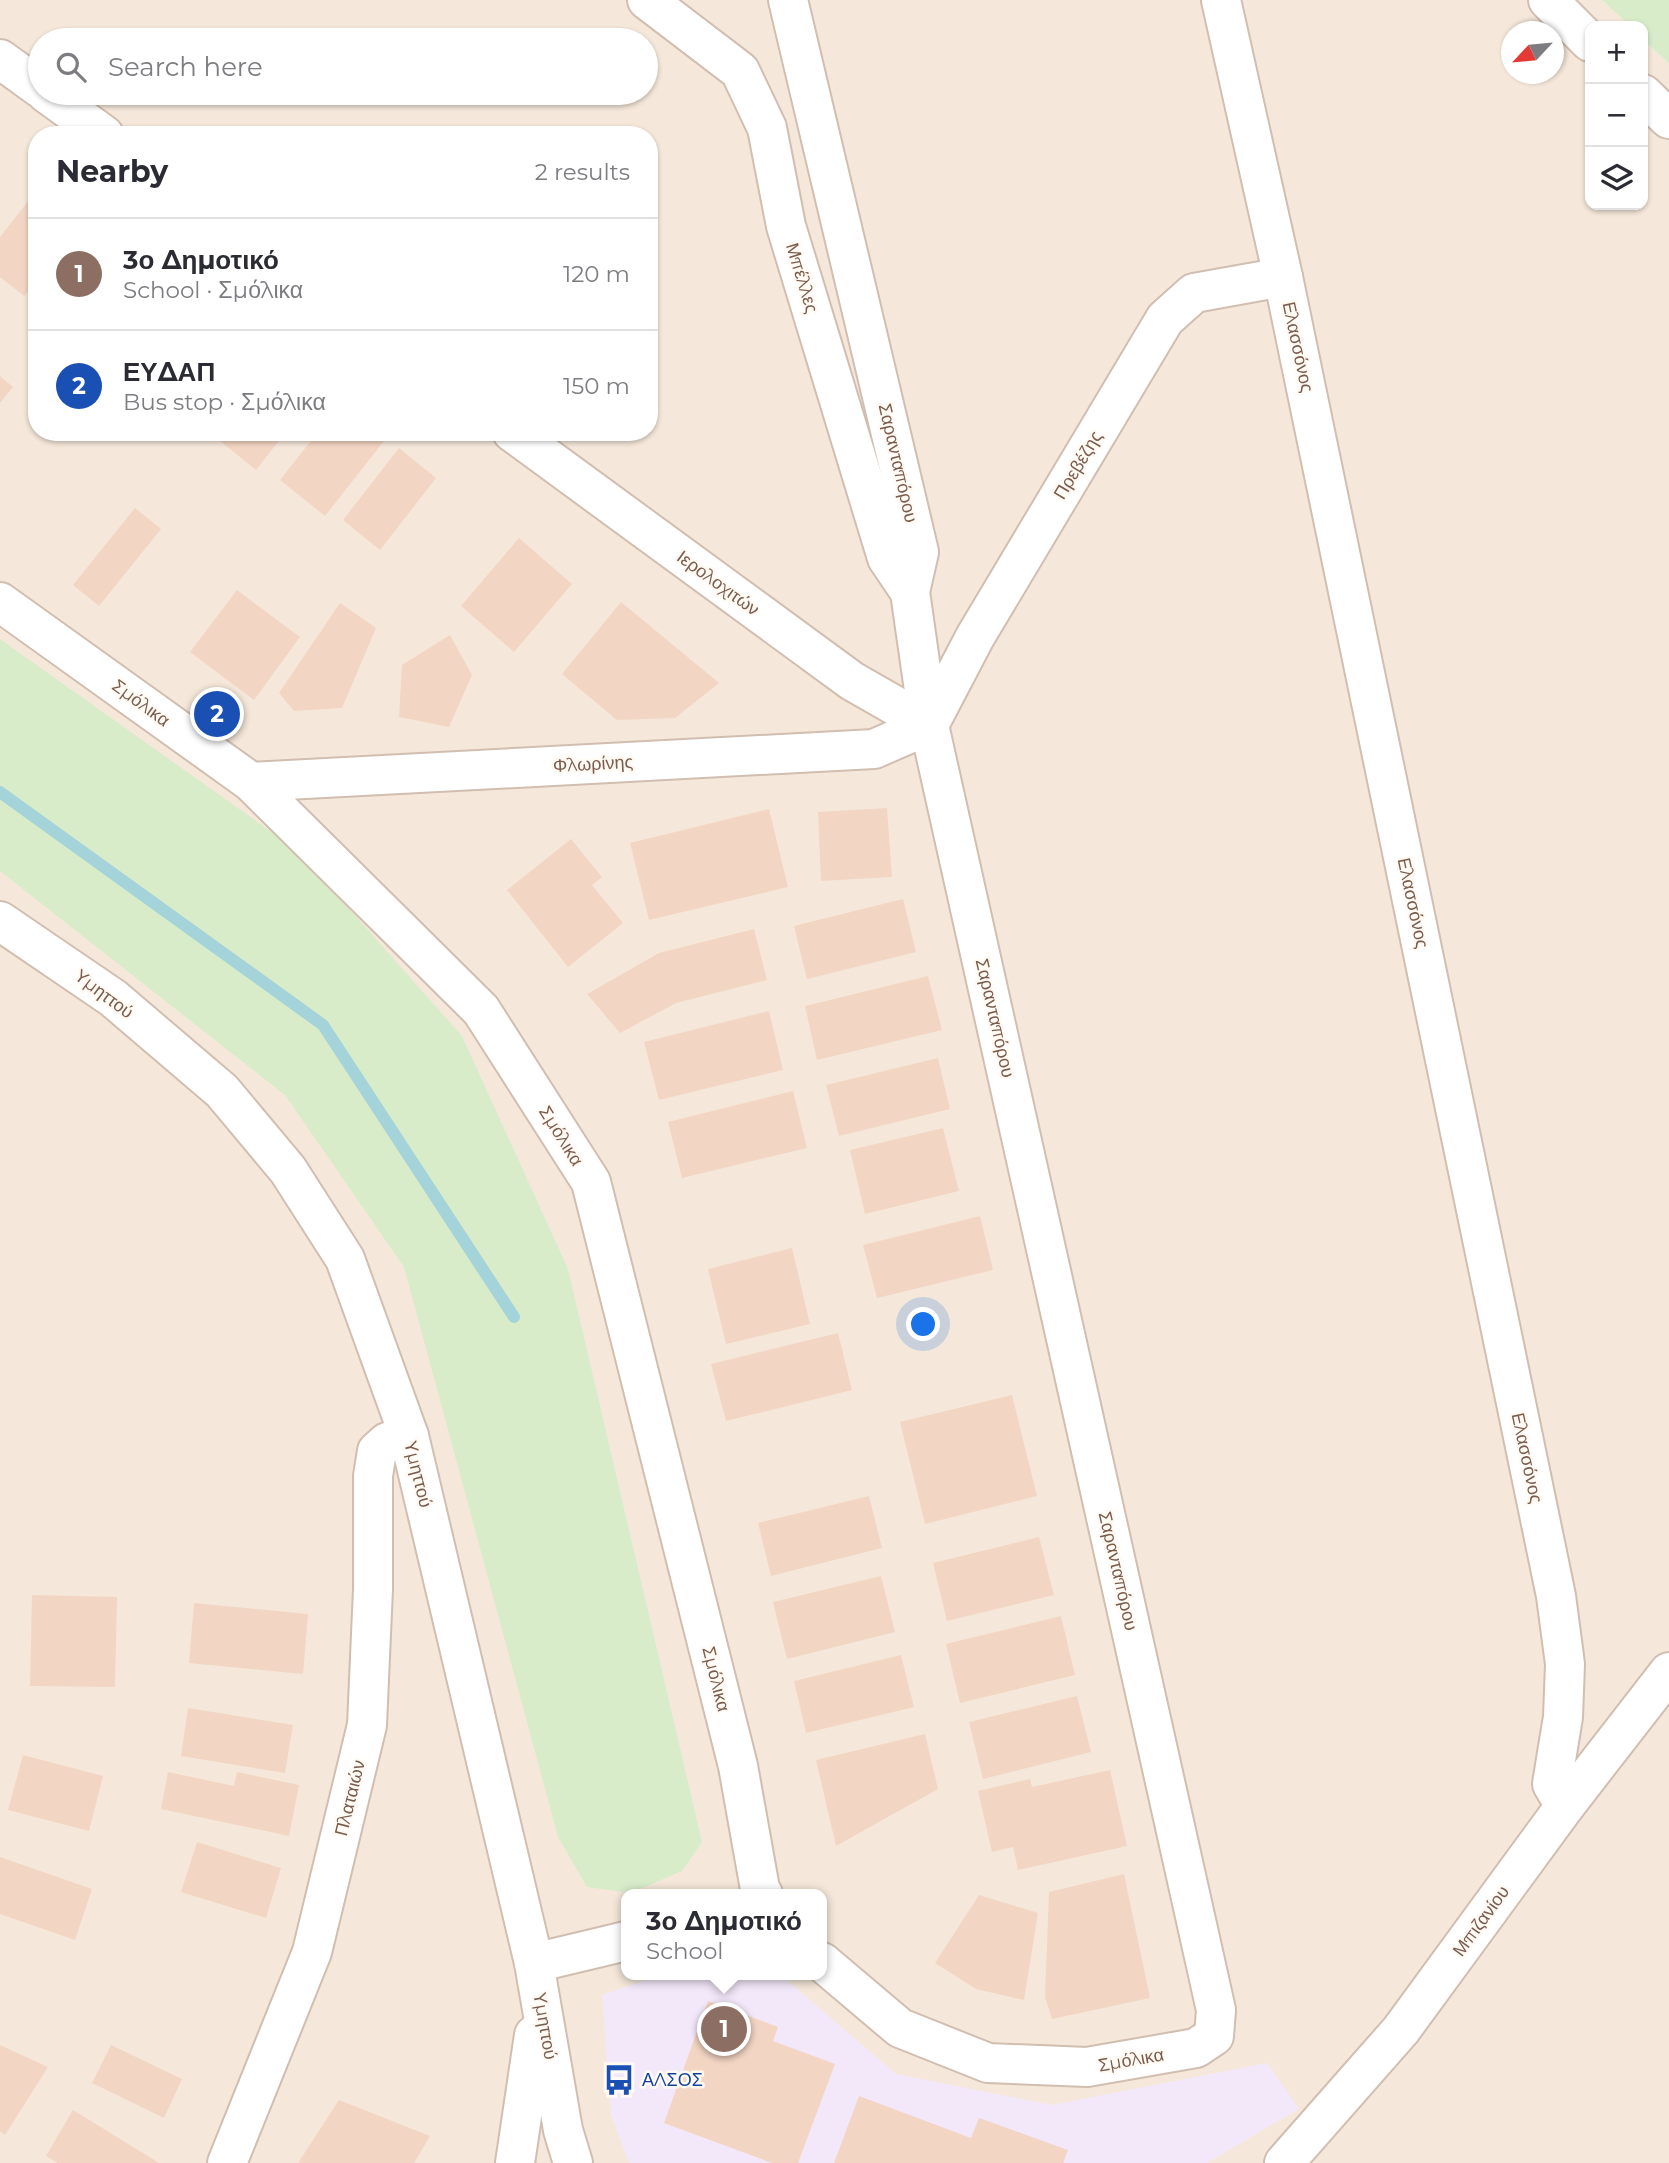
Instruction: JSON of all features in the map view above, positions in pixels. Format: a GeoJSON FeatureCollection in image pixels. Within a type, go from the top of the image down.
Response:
{"type":"FeatureCollection","features":[{"type":"Feature","properties":{"kind":"street","name":"Μπέλλες"},"geometry":{"type":"LineString","coordinates":[[647,0],[740,71],[767,128],[786,226],[887,558],[910,592]]}},
{"type":"Feature","properties":{"kind":"street","name":"Σαρανταπόρου"},"geometry":{"type":"LineString","coordinates":[[788,0],[919,552],[910,592],[929,725],[1216,2010],[1214,2036]]}},
{"type":"Feature","properties":{"kind":"street","name":"Ελασσόνος"},"geometry":{"type":"LineString","coordinates":[[1221,0],[1283,277],[1556,1596],[1564,1678],[1563,1717],[1552,1784],[1565,1805]]}},
{"type":"Feature","properties":{"kind":"street"},"geometry":{"type":"LineString","coordinates":[[1548,0],[1585,37]]}},
{"type":"Feature","properties":{"kind":"street"},"geometry":{"type":"LineString","coordinates":[[0,59],[28,79]]}},
{"type":"Feature","properties":{"kind":"street"},"geometry":{"type":"LineString","coordinates":[[1648,99],[1669,119]]}},
{"type":"Feature","properties":{"kind":"street"},"geometry":{"type":"LineString","coordinates":[[63,105],[92,126]]}},
{"type":"Feature","properties":{"kind":"street","name":"Πρεβέζης"},"geometry":{"type":"LineString","coordinates":[[929,725],[975,637],[1165,319],[1194,293],[1283,277]]}},
{"type":"Feature","properties":{"kind":"street","name":"Ιερολοχιτών"},"geometry":{"type":"LineString","coordinates":[[524,441],[852,681],[929,725]]}},
{"type":"Feature","properties":{"kind":"street","name":"Σμόλικα"},"geometry":{"type":"LineString","coordinates":[[0,602],[251,782],[481,1010],[591,1182],[738,1766],[756,1889]]}},
{"type":"Feature","properties":{"kind":"street","name":"Φλωρίνης"},"geometry":{"type":"LineString","coordinates":[[251,782],[874,749],[929,725]]}},
{"type":"Feature","properties":{"kind":"street","name":"Υμηττού"},"geometry":{"type":"LineString","coordinates":[[0,920],[113,998],[222,1091],[288,1170],[345,1259],[409,1436],[536,1977],[561,2155]]}},
{"type":"Feature","properties":{"kind":"street","name":"Πλαταιών"},"geometry":{"type":"LineString","coordinates":[[227,2163],[312,1952],[367,1725],[373,1589],[373,1476],[377,1451],[387,1443],[409,1436]]}},
{"type":"Feature","properties":{"kind":"street","name":"Μπιζανίου"},"geometry":{"type":"LineString","coordinates":[[1284,2163],[1401,2030],[1565,1805],[1669,1672]]}},
{"type":"Feature","properties":{"kind":"street"},"geometry":{"type":"LineString","coordinates":[[515,2163],[532,2056],[536,1977],[621,1943]]}},
{"type":"Feature","properties":{"kind":"street","name":"Σμόλικα"},"geometry":{"type":"LineString","coordinates":[[827,1966],[900,2028],[988,2063],[1087,2067],[1196,2048],[1214,2036]]}},
{"type":"Feature","properties":{"kind":"shaded area"},"geometry":{"type":"Polygon","coordinates":[[[0,0],[1602,0],[1625,21],[1585,21],[1585,210],[1648,210],[1648,44],[1669,64],[1669,2163],[0,2163],[0,0]]]}},
{"type":"Feature","properties":{"kind":"shaded area"},"geometry":{"type":"Polygon","coordinates":[[[646,1980],[787,1980],[896,2074],[1052,2105],[1267,2063],[1299,2109],[1207,2163],[629,2163],[611,2115],[602,1995],[646,1980]]]}},
{"type":"Feature","properties":{"kind":"green space"},"geometry":{"type":"Polygon","coordinates":[[[1602,0],[1669,0],[1669,64],[1648,44],[1648,21],[1625,21],[1602,0]]]}},
{"type":"Feature","properties":{"kind":"green space"},"geometry":{"type":"Polygon","coordinates":[[[0,639],[297,850],[462,1036],[568,1269],[702,1842],[682,1871],[640,1889],[621,1889],[621,1892],[587,1887],[558,1837],[404,1267],[285,1095],[0,871],[0,639]]]}},
{"type":"Feature","properties":{"kind":"building"},"geometry":{"type":"Polygon","coordinates":[[[28,201],[28,291],[24,296],[0,277],[0,237],[28,201]]]}},
{"type":"Feature","properties":{"kind":"building"},"geometry":{"type":"Polygon","coordinates":[[[0,376],[13,387],[0,403],[0,376]]]}},
{"type":"Feature","properties":{"kind":"building"},"geometry":{"type":"Polygon","coordinates":[[[220,441],[279,441],[256,470],[220,441]]]}},
{"type":"Feature","properties":{"kind":"building"},"geometry":{"type":"Polygon","coordinates":[[[311,441],[384,441],[325,516],[280,480],[311,441]]]}},
{"type":"Feature","properties":{"kind":"building"},"geometry":{"type":"Polygon","coordinates":[[[399,448],[436,478],[380,550],[343,520],[399,448]]]}},
{"type":"Feature","properties":{"kind":"building"},"geometry":{"type":"Polygon","coordinates":[[[135,508],[161,529],[99,606],[73,585],[135,508]]]}},
{"type":"Feature","properties":{"kind":"building"},"geometry":{"type":"Polygon","coordinates":[[[519,538],[572,584],[514,652],[461,606],[519,538]]]}},
{"type":"Feature","properties":{"kind":"building"},"geometry":{"type":"Polygon","coordinates":[[[237,590],[300,637],[254,700],[190,652],[237,590]]]}},
{"type":"Feature","properties":{"kind":"building"},"geometry":{"type":"Polygon","coordinates":[[[621,602],[719,683],[675,718],[617,720],[562,674],[621,602]]]}},
{"type":"Feature","properties":{"kind":"building"},"geometry":{"type":"Polygon","coordinates":[[[340,603],[376,628],[342,708],[294,711],[279,693],[340,603]]]}},
{"type":"Feature","properties":{"kind":"building"},"geometry":{"type":"Polygon","coordinates":[[[450,635],[472,675],[449,727],[399,717],[402,665],[450,635]]]}},
{"type":"Feature","properties":{"kind":"building"},"geometry":{"type":"Polygon","coordinates":[[[887,808],[892,877],[821,881],[818,812],[887,808]]]}},
{"type":"Feature","properties":{"kind":"building"},"geometry":{"type":"Polygon","coordinates":[[[769,809],[788,887],[649,920],[630,843],[769,809]]]}},
{"type":"Feature","properties":{"kind":"building"},"geometry":{"type":"Polygon","coordinates":[[[571,839],[602,877],[592,885],[623,923],[568,967],[507,890],[571,839]]]}},
{"type":"Feature","properties":{"kind":"building"},"geometry":{"type":"Polygon","coordinates":[[[903,899],[916,952],[807,979],[794,926],[903,899]]]}},
{"type":"Feature","properties":{"kind":"building"},"geometry":{"type":"Polygon","coordinates":[[[754,929],[767,980],[676,1003],[620,1033],[587,994],[659,953],[754,929]]]}},
{"type":"Feature","properties":{"kind":"building"},"geometry":{"type":"Polygon","coordinates":[[[928,976],[942,1030],[817,1060],[805,1006],[928,976]]]}},
{"type":"Feature","properties":{"kind":"building"},"geometry":{"type":"Polygon","coordinates":[[[769,1011],[783,1070],[659,1100],[644,1042],[769,1011]]]}},
{"type":"Feature","properties":{"kind":"building"},"geometry":{"type":"Polygon","coordinates":[[[938,1058],[950,1109],[839,1136],[826,1085],[938,1058]]]}},
{"type":"Feature","properties":{"kind":"building"},"geometry":{"type":"Polygon","coordinates":[[[793,1091],[807,1148],[682,1178],[668,1122],[793,1091]]]}},
{"type":"Feature","properties":{"kind":"building"},"geometry":{"type":"Polygon","coordinates":[[[943,1128],[959,1191],[865,1214],[850,1150],[943,1128]]]}},
{"type":"Feature","properties":{"kind":"building"},"geometry":{"type":"Polygon","coordinates":[[[980,1216],[993,1270],[877,1298],[863,1245],[980,1216]]]}},
{"type":"Feature","properties":{"kind":"building"},"geometry":{"type":"Polygon","coordinates":[[[792,1248],[810,1324],[726,1344],[708,1269],[792,1248]]]}},
{"type":"Feature","properties":{"kind":"building"},"geometry":{"type":"Polygon","coordinates":[[[838,1333],[852,1390],[726,1421],[711,1364],[838,1333]]]}},
{"type":"Feature","properties":{"kind":"building"},"geometry":{"type":"Polygon","coordinates":[[[1012,1395],[1037,1496],[925,1524],[900,1422],[1012,1395]]]}},
{"type":"Feature","properties":{"kind":"building"},"geometry":{"type":"Polygon","coordinates":[[[869,1496],[882,1548],[771,1576],[758,1523],[869,1496]]]}},
{"type":"Feature","properties":{"kind":"building"},"geometry":{"type":"Polygon","coordinates":[[[1039,1537],[1054,1595],[947,1621],[933,1563],[1039,1537]]]}},
{"type":"Feature","properties":{"kind":"building"},"geometry":{"type":"Polygon","coordinates":[[[881,1576],[895,1632],[787,1659],[773,1602],[881,1576]]]}},
{"type":"Feature","properties":{"kind":"building"},"geometry":{"type":"Polygon","coordinates":[[[32,1595],[117,1597],[115,1687],[30,1686],[32,1595]]]}},
{"type":"Feature","properties":{"kind":"building"},"geometry":{"type":"Polygon","coordinates":[[[194,1603],[308,1614],[303,1674],[189,1663],[194,1603]]]}},
{"type":"Feature","properties":{"kind":"building"},"geometry":{"type":"Polygon","coordinates":[[[1061,1616],[1075,1675],[960,1703],[946,1644],[1061,1616]]]}},
{"type":"Feature","properties":{"kind":"building"},"geometry":{"type":"Polygon","coordinates":[[[901,1655],[914,1707],[806,1733],[794,1681],[901,1655]]]}},
{"type":"Feature","properties":{"kind":"building"},"geometry":{"type":"Polygon","coordinates":[[[1077,1696],[1091,1752],[983,1779],[969,1722],[1077,1696]]]}},
{"type":"Feature","properties":{"kind":"building"},"geometry":{"type":"Polygon","coordinates":[[[188,1708],[293,1725],[285,1773],[181,1756],[188,1708]]]}},
{"type":"Feature","properties":{"kind":"building"},"geometry":{"type":"Polygon","coordinates":[[[925,1734],[938,1789],[836,1846],[816,1760],[925,1734]]]}},
{"type":"Feature","properties":{"kind":"building"},"geometry":{"type":"Polygon","coordinates":[[[23,1755],[103,1776],[89,1831],[8,1810],[23,1755]]]}},
{"type":"Feature","properties":{"kind":"building"},"geometry":{"type":"Polygon","coordinates":[[[1110,1770],[1127,1846],[1018,1870],[1013,1847],[992,1852],[978,1791],[1030,1779],[1032,1787],[1110,1770]]]}},
{"type":"Feature","properties":{"kind":"building"},"geometry":{"type":"Polygon","coordinates":[[[168,1772],[234,1786],[237,1772],[299,1785],[289,1836],[161,1809],[168,1772]]]}},
{"type":"Feature","properties":{"kind":"building"},"geometry":{"type":"Polygon","coordinates":[[[197,1842],[281,1868],[266,1918],[181,1892],[197,1842]]]}},
{"type":"Feature","properties":{"kind":"building"},"geometry":{"type":"Polygon","coordinates":[[[0,1857],[92,1889],[75,1940],[0,1914],[0,1857]]]}},
{"type":"Feature","properties":{"kind":"building"},"geometry":{"type":"Polygon","coordinates":[[[1124,1874],[1150,1998],[1052,2019],[1045,1997],[1049,1892],[1124,1874]]]}},
{"type":"Feature","properties":{"kind":"building"},"geometry":{"type":"Polygon","coordinates":[[[979,1895],[1038,1913],[1024,2000],[976,1989],[935,1963],[979,1895]]]}},
{"type":"Feature","properties":{"kind":"building"},"geometry":{"type":"Polygon","coordinates":[[[708,2001],[778,2027],[773,2041],[835,2064],[798,2163],[772,2163],[664,2123],[708,2001]]]}},
{"type":"Feature","properties":{"kind":"building"},"geometry":{"type":"Polygon","coordinates":[[[0,2045],[48,2067],[5,2135],[0,2131],[0,2045]]]}},
{"type":"Feature","properties":{"kind":"building"},"geometry":{"type":"Polygon","coordinates":[[[111,2045],[182,2079],[164,2118],[92,2083],[111,2045]]]}},
{"type":"Feature","properties":{"kind":"building"},"geometry":{"type":"Polygon","coordinates":[[[859,2096],[971,2138],[979,2118],[1068,2150],[1063,2163],[834,2163],[859,2096]]]}},
{"type":"Feature","properties":{"kind":"building"},"geometry":{"type":"Polygon","coordinates":[[[339,2100],[430,2136],[414,2163],[298,2163],[339,2100]]]}},
{"type":"Feature","properties":{"kind":"building"},"geometry":{"type":"Polygon","coordinates":[[[73,2110],[159,2163],[58,2163],[46,2156],[73,2110]]]}},
{"type":"Feature","properties":{"kind":"waterway"},"geometry":{"type":"LineString","coordinates":[[0,792],[323,1025],[514,1317]]}},
{"type":"Feature","properties":{"kind":"place","name":"ΕΥΔΑΠ"},"geometry":{"type":"Point","coordinates":[217,714]}},
{"type":"Feature","properties":{"kind":"place","name":"3ο Δημοτικό"},"geometry":{"type":"Point","coordinates":[724,2029]}},
{"type":"Feature","properties":{"kind":"place","name":"ΑΛΣΟΣ"},"geometry":{"type":"Point","coordinates":[619,2080]}}]}
